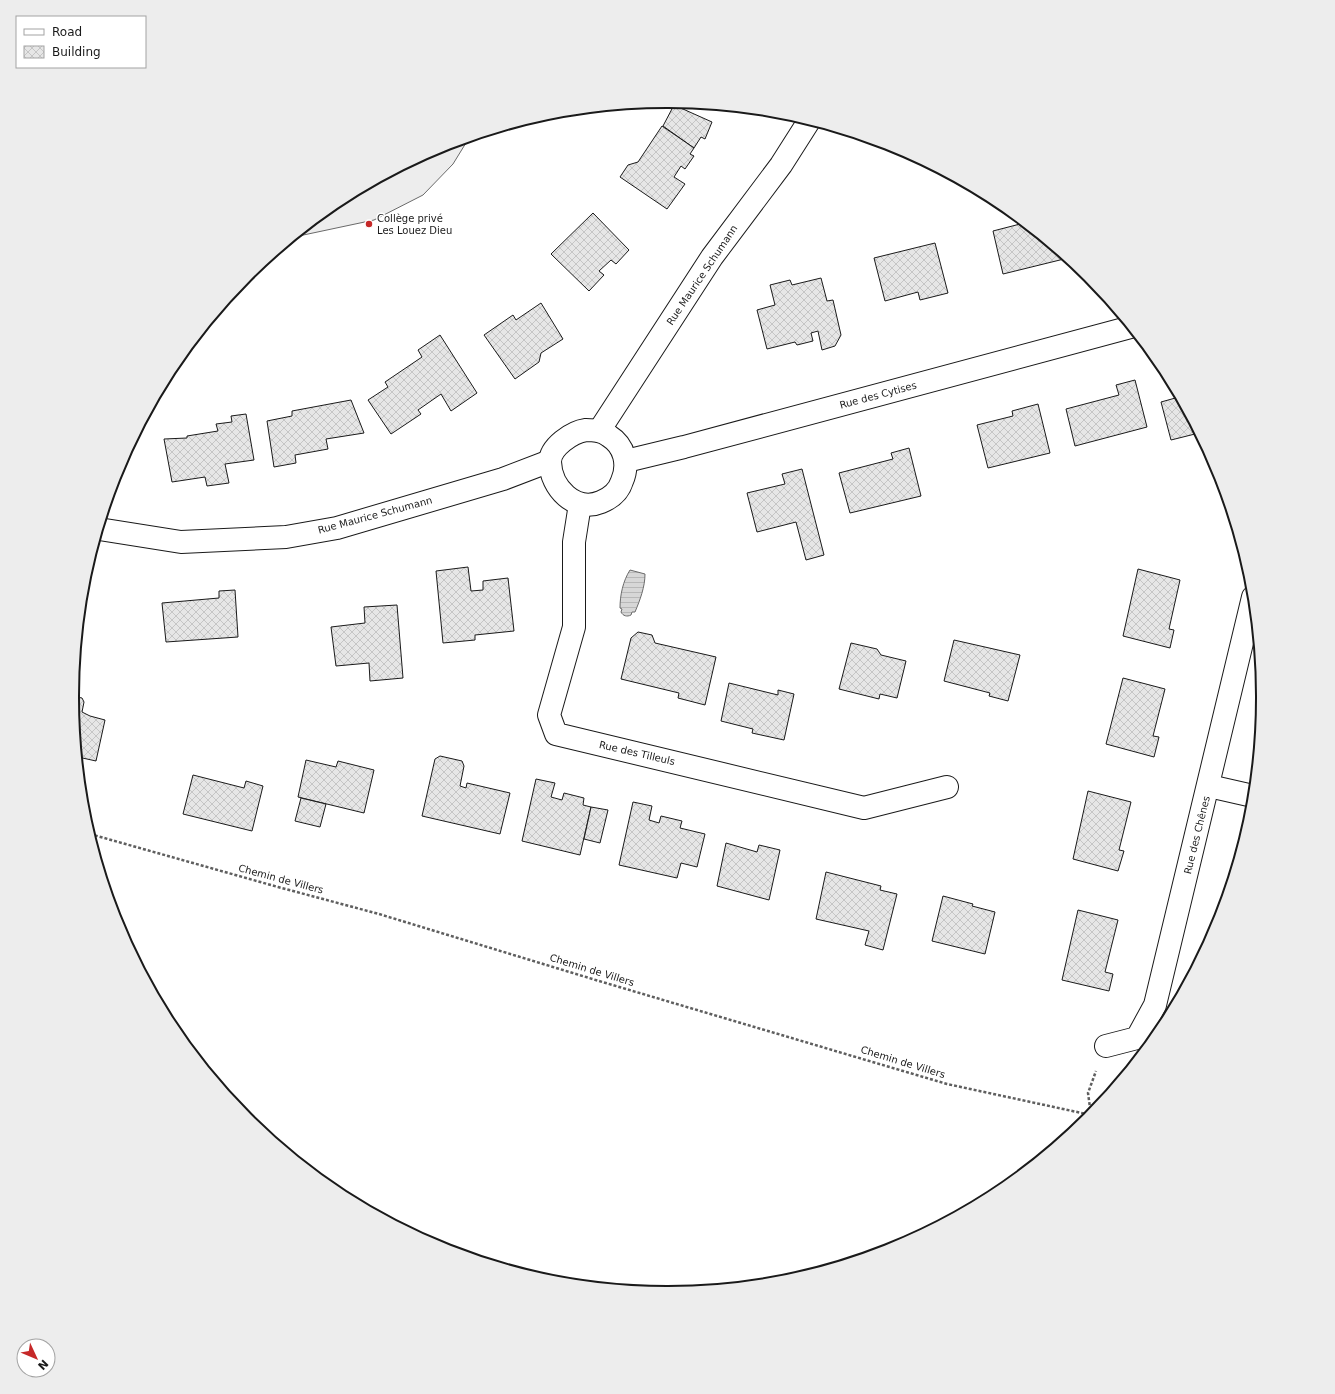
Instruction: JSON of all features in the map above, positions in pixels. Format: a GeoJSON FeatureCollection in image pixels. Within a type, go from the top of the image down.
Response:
{"type":"FeatureCollection","features":[{"type":"Feature","properties":{"kind":"street","name":"Rue Maurice Schumann"},"geometry":{"type":"LineString","coordinates":[[599,431],[712,257],[781,165],[806,126]]}},
{"type":"Feature","properties":{"kind":"street","name":"Rue des Cytises"},"geometry":{"type":"LineString","coordinates":[[626,461],[684,447],[1126,328]]}},
{"type":"Feature","properties":{"kind":"street"},"geometry":{"type":"LineString","coordinates":[[586,430],[599,431],[610,436],[620,447],[626,461],[626,474],[620,487],[610,498],[596,504],[580,504],[563,495],[554,481],[550,461],[554,452],[563,440],[578,431],[586,430]]}},
{"type":"Feature","properties":{"kind":"street","name":"Rue Maurice Schumann"},"geometry":{"type":"LineString","coordinates":[[104,530],[181,542],[286,537],[337,528],[503,479],[550,461]]}},
{"type":"Feature","properties":{"kind":"street","name":"Rue des Tilleuls"},"geometry":{"type":"LineString","coordinates":[[580,504],[574,542],[574,627],[549,715],[556,734],[864,808],[947,787]]}},
{"type":"Feature","properties":{"kind":"street","name":"Rue des Chênes"},"geometry":{"type":"LineString","coordinates":[[1106,1046],[1137,1038],[1155,1005],[1209,786],[1250,611]]}},
{"type":"Feature","properties":{"kind":"street"},"geometry":{"type":"LineString","coordinates":[[1209,786],[1248,795]]}},
{"type":"Feature","properties":{"kind":"path","name":"Chemin de Villers"},"geometry":{"type":"LineString","coordinates":[[96,836],[379,914],[947,1084],[1084,1113]]}},
{"type":"Feature","properties":{"kind":"path"},"geometry":{"type":"LineString","coordinates":[[1090,1107],[1088,1093],[1106,1046]]}},
{"type":"Feature","properties":{"kind":"shaded area"},"geometry":{"type":"Polygon","coordinates":[[[465,145],[453,164],[423,195],[374,220],[303,235],[373,187],[407,169],[442,153],[465,145]]]}},
{"type":"Feature","properties":{"kind":"shaded area"},"geometry":{"type":"Polygon","coordinates":[[[630,570],[645,574],[645,579],[635,612],[632,612],[631,615],[627,616],[621,612],[622,609],[620,608],[620,603],[624,583],[630,570]]]}},
{"type":"Feature","properties":{"kind":"building"},"geometry":{"type":"Polygon","coordinates":[[[672,108],[682,109],[712,122],[705,139],[701,137],[694,148],[663,126],[672,108]]]}},
{"type":"Feature","properties":{"kind":"building"},"geometry":{"type":"Polygon","coordinates":[[[662,126],[694,148],[690,154],[694,156],[685,169],[681,166],[674,177],[685,184],[667,209],[620,177],[628,165],[638,162],[662,126]]]}},
{"type":"Feature","properties":{"kind":"building"},"geometry":{"type":"Polygon","coordinates":[[[593,213],[629,250],[616,264],[611,260],[599,271],[604,275],[589,291],[551,254],[593,213]]]}},
{"type":"Feature","properties":{"kind":"building"},"geometry":{"type":"Polygon","coordinates":[[[1018,225],[1061,260],[1003,274],[993,231],[1018,225]]]}},
{"type":"Feature","properties":{"kind":"building"},"geometry":{"type":"Polygon","coordinates":[[[935,243],[948,293],[920,300],[918,292],[885,301],[874,258],[935,243]]]}},
{"type":"Feature","properties":{"kind":"building"},"geometry":{"type":"Polygon","coordinates":[[[821,278],[827,301],[833,300],[841,335],[835,346],[822,350],[818,331],[811,333],[813,341],[797,345],[795,342],[767,349],[757,310],[775,305],[770,285],[790,280],[792,285],[821,278]]]}},
{"type":"Feature","properties":{"kind":"building"},"geometry":{"type":"Polygon","coordinates":[[[541,303],[563,339],[541,353],[539,362],[515,379],[484,335],[513,315],[516,320],[541,303]]]}},
{"type":"Feature","properties":{"kind":"building"},"geometry":{"type":"Polygon","coordinates":[[[440,335],[477,393],[451,411],[441,394],[418,410],[421,414],[391,434],[368,400],[388,387],[385,382],[422,357],[418,350],[440,335]]]}},
{"type":"Feature","properties":{"kind":"building"},"geometry":{"type":"Polygon","coordinates":[[[1135,380],[1147,427],[1075,446],[1066,409],[1119,395],[1116,385],[1135,380]]]}},
{"type":"Feature","properties":{"kind":"building"},"geometry":{"type":"Polygon","coordinates":[[[1174,398],[1194,434],[1171,440],[1161,402],[1174,398]]]}},
{"type":"Feature","properties":{"kind":"building"},"geometry":{"type":"Polygon","coordinates":[[[351,400],[364,433],[326,439],[328,449],[295,455],[296,463],[274,467],[267,421],[292,416],[292,411],[351,400]]]}},
{"type":"Feature","properties":{"kind":"building"},"geometry":{"type":"Polygon","coordinates":[[[1038,404],[1050,453],[988,468],[977,425],[1013,416],[1012,411],[1038,404]]]}},
{"type":"Feature","properties":{"kind":"building"},"geometry":{"type":"Polygon","coordinates":[[[246,414],[254,460],[225,464],[229,483],[207,486],[205,477],[172,482],[164,439],[187,438],[187,436],[218,431],[216,424],[232,422],[231,416],[246,414]]]}},
{"type":"Feature","properties":{"kind":"building"},"geometry":{"type":"Polygon","coordinates":[[[909,448],[921,496],[850,513],[839,473],[893,459],[891,453],[909,448]]]}},
{"type":"Feature","properties":{"kind":"building"},"geometry":{"type":"Polygon","coordinates":[[[802,469],[824,555],[806,560],[796,522],[757,532],[747,493],[785,484],[782,474],[802,469]]]}},
{"type":"Feature","properties":{"kind":"building"},"geometry":{"type":"Polygon","coordinates":[[[468,567],[471,591],[483,590],[483,581],[508,578],[514,631],[475,635],[475,640],[443,643],[436,571],[468,567]]]}},
{"type":"Feature","properties":{"kind":"building"},"geometry":{"type":"Polygon","coordinates":[[[1138,569],[1180,580],[1169,629],[1174,630],[1170,648],[1123,636],[1138,569]]]}},
{"type":"Feature","properties":{"kind":"building"},"geometry":{"type":"Polygon","coordinates":[[[235,590],[238,637],[166,642],[162,603],[219,598],[219,591],[235,590]]]}},
{"type":"Feature","properties":{"kind":"building"},"geometry":{"type":"Polygon","coordinates":[[[397,605],[403,678],[370,681],[369,663],[336,666],[331,627],[365,623],[364,607],[397,605]]]}},
{"type":"Feature","properties":{"kind":"building"},"geometry":{"type":"Polygon","coordinates":[[[638,632],[652,635],[655,643],[716,657],[705,705],[678,698],[679,693],[621,679],[631,638],[638,632]]]}},
{"type":"Feature","properties":{"kind":"building"},"geometry":{"type":"Polygon","coordinates":[[[954,640],[1020,655],[1008,701],[989,696],[990,693],[944,681],[954,640]]]}},
{"type":"Feature","properties":{"kind":"building"},"geometry":{"type":"Polygon","coordinates":[[[851,643],[877,649],[881,655],[906,661],[897,698],[880,694],[879,699],[839,689],[851,643]]]}},
{"type":"Feature","properties":{"kind":"building"},"geometry":{"type":"Polygon","coordinates":[[[1123,678],[1165,689],[1153,736],[1159,737],[1154,757],[1106,744],[1123,678]]]}},
{"type":"Feature","properties":{"kind":"building"},"geometry":{"type":"Polygon","coordinates":[[[729,683],[778,695],[778,690],[794,694],[784,740],[752,733],[753,729],[721,721],[729,683]]]}},
{"type":"Feature","properties":{"kind":"building"},"geometry":{"type":"Polygon","coordinates":[[[79,697],[82,698],[84,702],[82,712],[105,720],[96,761],[82,758],[79,697]]]}},
{"type":"Feature","properties":{"kind":"building"},"geometry":{"type":"Polygon","coordinates":[[[440,756],[462,761],[464,766],[460,786],[466,788],[467,783],[510,793],[500,834],[422,816],[435,759],[440,756]]]}},
{"type":"Feature","properties":{"kind":"building"},"geometry":{"type":"Polygon","coordinates":[[[306,760],[336,767],[338,761],[374,770],[364,813],[298,797],[306,760]]]}},
{"type":"Feature","properties":{"kind":"building"},"geometry":{"type":"Polygon","coordinates":[[[193,775],[244,788],[246,781],[263,786],[252,831],[183,814],[193,775]]]}},
{"type":"Feature","properties":{"kind":"building"},"geometry":{"type":"Polygon","coordinates":[[[536,779],[555,783],[551,797],[562,800],[564,793],[584,798],[583,805],[591,807],[580,855],[522,841],[536,779]]]}},
{"type":"Feature","properties":{"kind":"building"},"geometry":{"type":"Polygon","coordinates":[[[1088,791],[1131,802],[1119,850],[1124,851],[1118,871],[1073,859],[1088,791]]]}},
{"type":"Feature","properties":{"kind":"building"},"geometry":{"type":"Polygon","coordinates":[[[301,798],[326,804],[320,827],[295,821],[301,798]]]}},
{"type":"Feature","properties":{"kind":"building"},"geometry":{"type":"Polygon","coordinates":[[[633,802],[652,806],[649,820],[659,823],[661,816],[682,821],[680,828],[705,834],[697,867],[681,863],[677,878],[619,865],[633,802]]]}},
{"type":"Feature","properties":{"kind":"building"},"geometry":{"type":"Polygon","coordinates":[[[591,807],[608,810],[600,843],[584,839],[591,807]]]}},
{"type":"Feature","properties":{"kind":"building"},"geometry":{"type":"Polygon","coordinates":[[[726,843],[757,852],[759,845],[780,850],[769,900],[717,886],[726,843]]]}},
{"type":"Feature","properties":{"kind":"building"},"geometry":{"type":"Polygon","coordinates":[[[826,872],[881,886],[880,890],[897,894],[883,950],[865,945],[869,931],[816,919],[826,872]]]}},
{"type":"Feature","properties":{"kind":"building"},"geometry":{"type":"Polygon","coordinates":[[[943,896],[995,912],[985,954],[932,941],[943,896]]]}},
{"type":"Feature","properties":{"kind":"building"},"geometry":{"type":"Polygon","coordinates":[[[1078,910],[1118,920],[1105,972],[1113,974],[1109,991],[1062,980],[1078,910]]]}},
{"type":"Feature","properties":{"kind":"place","name":"Collège privé Les Louez Dieu"},"geometry":{"type":"Point","coordinates":[369,224]}}]}
